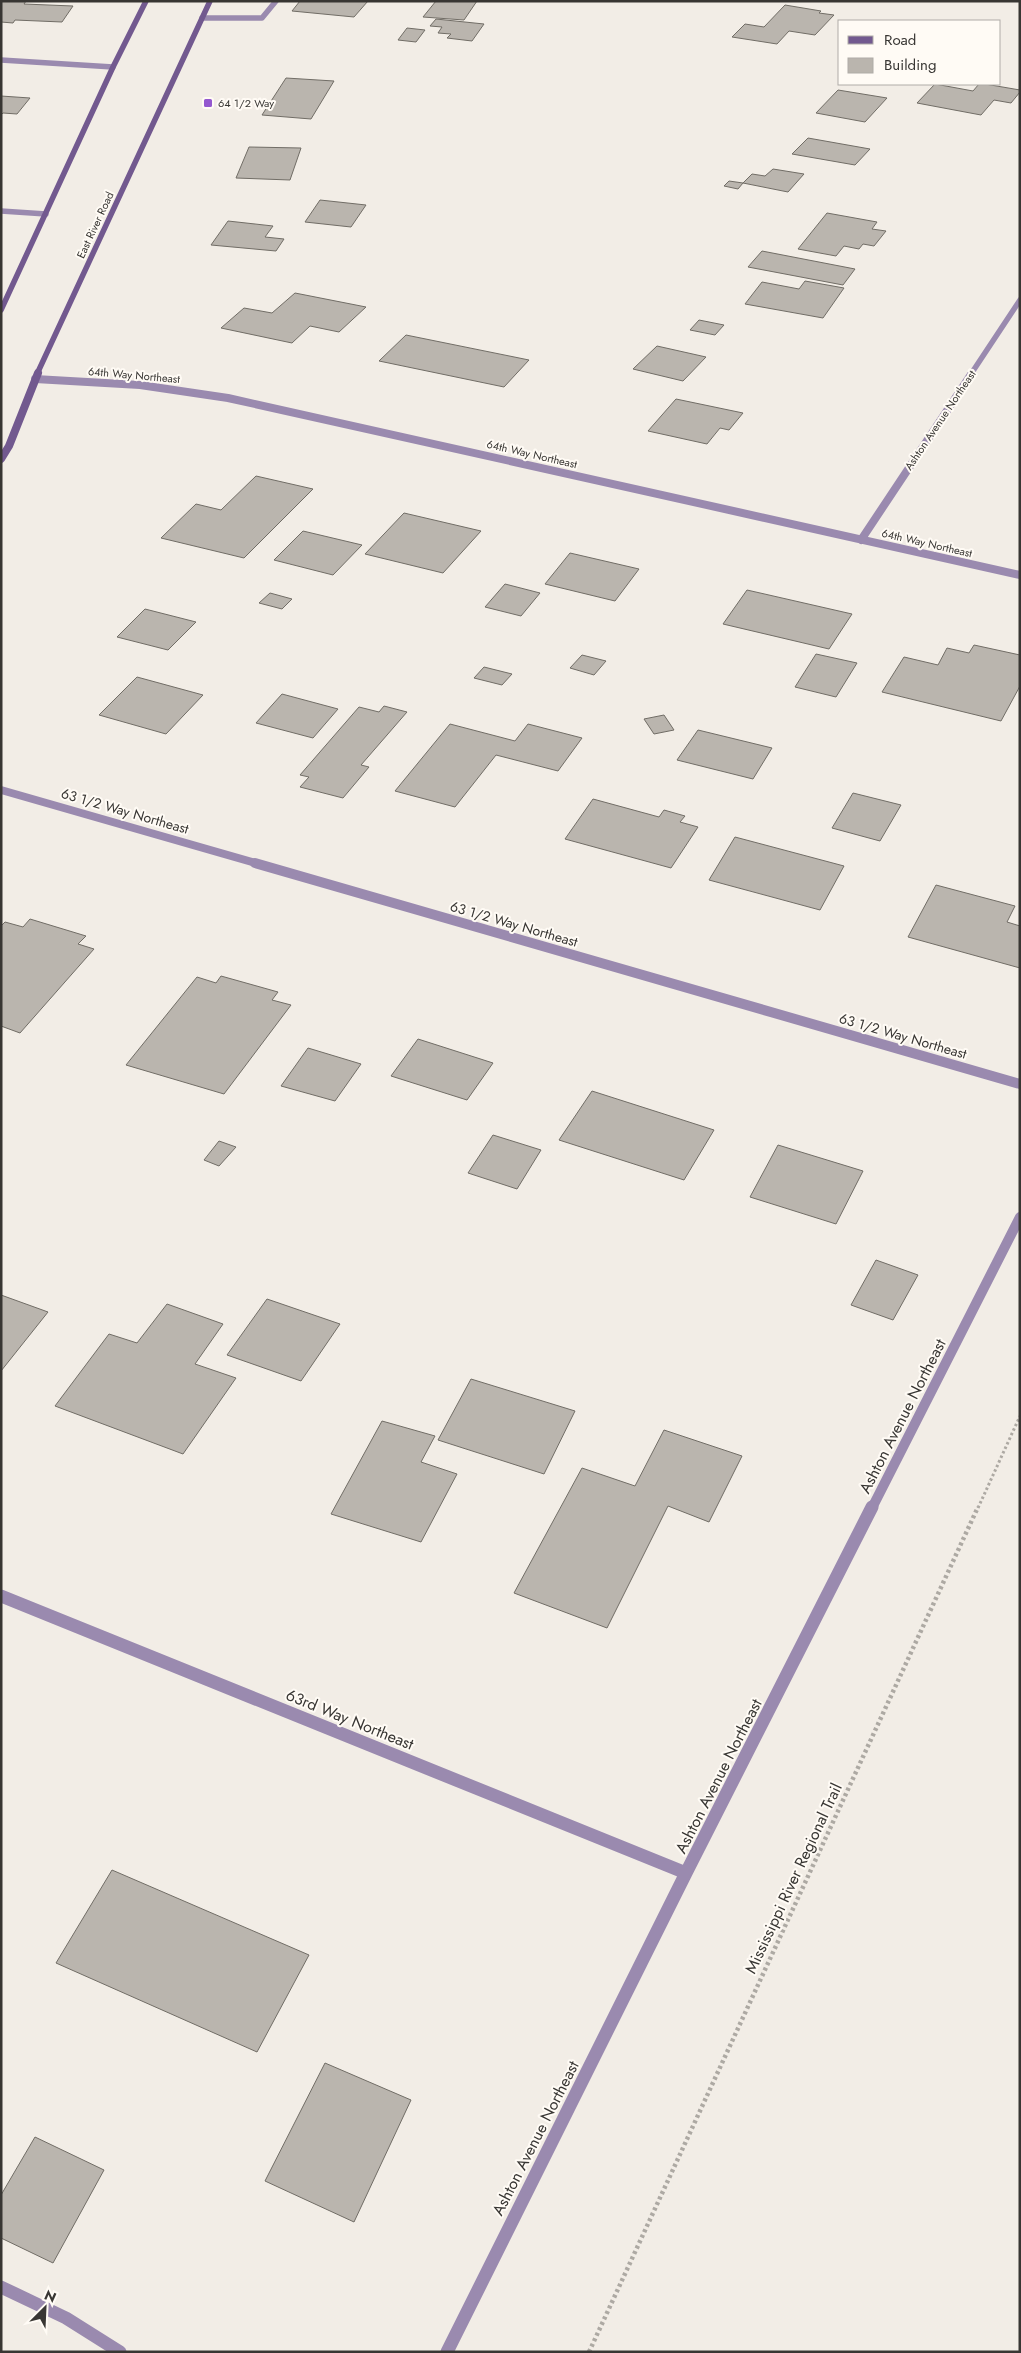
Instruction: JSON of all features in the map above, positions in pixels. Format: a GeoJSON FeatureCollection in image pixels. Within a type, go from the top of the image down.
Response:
{"type":"FeatureCollection","features":[{"type":"Feature","properties":{"kind":"main road"},"geometry":{"type":"LineString","coordinates":[[1,310],[113,67],[146,1]]}},
{"type":"Feature","properties":{"kind":"main road","name":"East River Road"},"geometry":{"type":"LineString","coordinates":[[1,459],[35,379],[210,1]]}},
{"type":"Feature","properties":{"kind":"street"},"geometry":{"type":"LineString","coordinates":[[202,18],[262,18],[276,1]]}},
{"type":"Feature","properties":{"kind":"street"},"geometry":{"type":"LineString","coordinates":[[1,60],[113,67]]}},
{"type":"Feature","properties":{"kind":"street"},"geometry":{"type":"LineString","coordinates":[[1,211],[46,214]]}},
{"type":"Feature","properties":{"kind":"street","name":"Ashton Avenue Northeast"},"geometry":{"type":"LineString","coordinates":[[861,540],[1020,300]]}},
{"type":"Feature","properties":{"kind":"street","name":"64th Way Northeast"},"geometry":{"type":"LineString","coordinates":[[35,379],[140,385],[228,398],[1020,575]]}},
{"type":"Feature","properties":{"kind":"street","name":"63 1/2 Way Northeast"},"geometry":{"type":"LineString","coordinates":[[1,790],[1020,1084]]}},
{"type":"Feature","properties":{"kind":"street","name":"Ashton Avenue Northeast"},"geometry":{"type":"LineString","coordinates":[[447,2352],[686,1873],[1020,1217]]}},
{"type":"Feature","properties":{"kind":"street","name":"63rd Way Northeast"},"geometry":{"type":"LineString","coordinates":[[1,1596],[686,1873]]}},
{"type":"Feature","properties":{"kind":"street"},"geometry":{"type":"LineString","coordinates":[[1,2287],[66,2318],[120,2352]]}},
{"type":"Feature","properties":{"kind":"path","name":"Mississippi River Regional Trail"},"geometry":{"type":"LineString","coordinates":[[589,2352],[1020,1416]]}},
{"type":"Feature","properties":{"kind":"building"},"geometry":{"type":"Polygon","coordinates":[[[1,1],[26,1],[24,4],[73,6],[62,22],[15,20],[13,23],[1,22],[1,1]]]}},
{"type":"Feature","properties":{"kind":"building"},"geometry":{"type":"Polygon","coordinates":[[[300,1],[368,1],[354,17],[292,11],[300,1]]]}},
{"type":"Feature","properties":{"kind":"building"},"geometry":{"type":"Polygon","coordinates":[[[436,1],[477,1],[464,20],[423,17],[436,1]]]}},
{"type":"Feature","properties":{"kind":"building"},"geometry":{"type":"Polygon","coordinates":[[[785,5],[834,15],[815,35],[789,31],[777,44],[732,37],[745,24],[764,27],[785,5]]]}},
{"type":"Feature","properties":{"kind":"building"},"geometry":{"type":"Polygon","coordinates":[[[436,19],[484,24],[472,41],[447,38],[451,34],[438,33],[442,27],[430,26],[436,19]]]}},
{"type":"Feature","properties":{"kind":"building"},"geometry":{"type":"Polygon","coordinates":[[[407,28],[425,30],[416,42],[398,40],[407,28]]]}},
{"type":"Feature","properties":{"kind":"building"},"geometry":{"type":"Polygon","coordinates":[[[286,78],[334,81],[311,119],[262,115],[286,78]]]}},
{"type":"Feature","properties":{"kind":"building"},"geometry":{"type":"Polygon","coordinates":[[[934,85],[973,91],[978,85],[991,85],[1020,90],[1011,103],[994,100],[981,115],[917,103],[934,85]]]}},
{"type":"Feature","properties":{"kind":"building"},"geometry":{"type":"Polygon","coordinates":[[[838,90],[887,98],[865,122],[816,113],[838,90]]]}},
{"type":"Feature","properties":{"kind":"building"},"geometry":{"type":"Polygon","coordinates":[[[1,96],[30,98],[17,114],[3,113],[1,115],[1,96]]]}},
{"type":"Feature","properties":{"kind":"building"},"geometry":{"type":"Polygon","coordinates":[[[808,138],[870,149],[855,165],[792,154],[808,138]]]}},
{"type":"Feature","properties":{"kind":"building"},"geometry":{"type":"Polygon","coordinates":[[[249,147],[301,148],[290,180],[236,178],[249,147]]]}},
{"type":"Feature","properties":{"kind":"building"},"geometry":{"type":"Polygon","coordinates":[[[773,169],[804,174],[788,192],[743,183],[752,174],[765,176],[773,169]]]}},
{"type":"Feature","properties":{"kind":"building"},"geometry":{"type":"Polygon","coordinates":[[[729,181],[743,183],[738,189],[724,186],[729,181]]]}},
{"type":"Feature","properties":{"kind":"building"},"geometry":{"type":"Polygon","coordinates":[[[320,200],[366,205],[351,227],[305,222],[320,200]]]}},
{"type":"Feature","properties":{"kind":"building"},"geometry":{"type":"Polygon","coordinates":[[[827,213],[877,222],[872,229],[886,231],[874,246],[863,244],[859,249],[844,246],[836,256],[798,249],[827,213]]]}},
{"type":"Feature","properties":{"kind":"building"},"geometry":{"type":"Polygon","coordinates":[[[228,221],[273,226],[265,237],[284,239],[276,251],[211,245],[228,221]]]}},
{"type":"Feature","properties":{"kind":"building"},"geometry":{"type":"Polygon","coordinates":[[[762,251],[855,269],[843,285],[748,267],[762,251]]]}},
{"type":"Feature","properties":{"kind":"building"},"geometry":{"type":"Polygon","coordinates":[[[805,281],[844,288],[823,318],[745,304],[762,282],[799,289],[805,281]]]}},
{"type":"Feature","properties":{"kind":"building"},"geometry":{"type":"Polygon","coordinates":[[[295,293],[366,307],[339,332],[310,326],[292,343],[221,328],[244,308],[272,313],[295,293]]]}},
{"type":"Feature","properties":{"kind":"building"},"geometry":{"type":"Polygon","coordinates":[[[699,320],[724,325],[715,335],[690,330],[699,320]]]}},
{"type":"Feature","properties":{"kind":"building"},"geometry":{"type":"Polygon","coordinates":[[[406,335],[529,360],[504,387],[379,361],[406,335]]]}},
{"type":"Feature","properties":{"kind":"building"},"geometry":{"type":"Polygon","coordinates":[[[657,346],[706,357],[683,381],[633,369],[657,346]]]}},
{"type":"Feature","properties":{"kind":"building"},"geometry":{"type":"Polygon","coordinates":[[[676,399],[743,413],[729,430],[720,428],[707,444],[648,431],[676,399]]]}},
{"type":"Feature","properties":{"kind":"building"},"geometry":{"type":"Polygon","coordinates":[[[256,476],[313,489],[244,558],[161,538],[196,504],[221,510],[256,476]]]}},
{"type":"Feature","properties":{"kind":"building"},"geometry":{"type":"Polygon","coordinates":[[[404,513],[481,531],[443,573],[365,554],[404,513]]]}},
{"type":"Feature","properties":{"kind":"building"},"geometry":{"type":"Polygon","coordinates":[[[303,531],[362,545],[333,575],[274,560],[303,531]]]}},
{"type":"Feature","properties":{"kind":"building"},"geometry":{"type":"Polygon","coordinates":[[[570,553],[639,569],[615,601],[545,584],[570,553]]]}},
{"type":"Feature","properties":{"kind":"building"},"geometry":{"type":"Polygon","coordinates":[[[505,584],[540,593],[521,616],[485,607],[505,584]]]}},
{"type":"Feature","properties":{"kind":"building"},"geometry":{"type":"Polygon","coordinates":[[[747,590],[852,614],[829,649],[723,624],[747,590]]]}},
{"type":"Feature","properties":{"kind":"building"},"geometry":{"type":"Polygon","coordinates":[[[270,593],[292,599],[282,609],[259,603],[270,593]]]}},
{"type":"Feature","properties":{"kind":"building"},"geometry":{"type":"Polygon","coordinates":[[[145,609],[196,622],[168,650],[117,637],[145,609]]]}},
{"type":"Feature","properties":{"kind":"building"},"geometry":{"type":"Polygon","coordinates":[[[974,645],[1020,655],[1020,686],[1001,721],[882,692],[904,657],[938,665],[947,648],[969,653],[974,645]]]}},
{"type":"Feature","properties":{"kind":"building"},"geometry":{"type":"Polygon","coordinates":[[[816,654],[857,663],[836,697],[795,687],[816,654]]]}},
{"type":"Feature","properties":{"kind":"building"},"geometry":{"type":"Polygon","coordinates":[[[582,655],[606,661],[594,675],[570,668],[582,655]]]}},
{"type":"Feature","properties":{"kind":"building"},"geometry":{"type":"Polygon","coordinates":[[[484,667],[512,674],[502,685],[474,678],[484,667]]]}},
{"type":"Feature","properties":{"kind":"building"},"geometry":{"type":"Polygon","coordinates":[[[137,677],[203,695],[166,734],[99,715],[137,677]]]}},
{"type":"Feature","properties":{"kind":"building"},"geometry":{"type":"Polygon","coordinates":[[[282,694],[338,709],[313,738],[256,723],[282,694]]]}},
{"type":"Feature","properties":{"kind":"building"},"geometry":{"type":"Polygon","coordinates":[[[384,706],[407,712],[361,765],[369,767],[343,798],[300,787],[309,777],[300,775],[359,707],[379,712],[384,706]]]}},
{"type":"Feature","properties":{"kind":"building"},"geometry":{"type":"Polygon","coordinates":[[[664,715],[674,730],[654,734],[644,719],[664,715]]]}},
{"type":"Feature","properties":{"kind":"building"},"geometry":{"type":"Polygon","coordinates":[[[450,724],[515,741],[528,724],[582,738],[558,771],[496,755],[455,807],[395,791],[450,724]]]}},
{"type":"Feature","properties":{"kind":"building"},"geometry":{"type":"Polygon","coordinates":[[[698,730],[772,748],[753,779],[677,760],[698,730]]]}},
{"type":"Feature","properties":{"kind":"building"},"geometry":{"type":"Polygon","coordinates":[[[853,793],[901,805],[880,841],[832,828],[853,793]]]}},
{"type":"Feature","properties":{"kind":"building"},"geometry":{"type":"Polygon","coordinates":[[[593,799],[659,817],[664,810],[685,816],[680,822],[698,827],[671,868],[565,839],[593,799]]]}},
{"type":"Feature","properties":{"kind":"building"},"geometry":{"type":"Polygon","coordinates":[[[735,837],[844,866],[820,910],[709,880],[735,837]]]}},
{"type":"Feature","properties":{"kind":"building"},"geometry":{"type":"Polygon","coordinates":[[[936,885],[1015,906],[1007,922],[1020,926],[1020,968],[908,937],[936,885]]]}},
{"type":"Feature","properties":{"kind":"building"},"geometry":{"type":"Polygon","coordinates":[[[30,919],[86,936],[78,944],[94,949],[20,1033],[1,1026],[1,926],[5,922],[23,927],[30,919]]]}},
{"type":"Feature","properties":{"kind":"building"},"geometry":{"type":"Polygon","coordinates":[[[221,976],[278,992],[272,1000],[291,1005],[224,1094],[126,1065],[197,977],[216,983],[221,976]]]}},
{"type":"Feature","properties":{"kind":"building"},"geometry":{"type":"Polygon","coordinates":[[[418,1039],[493,1063],[467,1100],[391,1076],[418,1039]]]}},
{"type":"Feature","properties":{"kind":"building"},"geometry":{"type":"Polygon","coordinates":[[[308,1048],[361,1064],[335,1101],[281,1086],[308,1048]]]}},
{"type":"Feature","properties":{"kind":"building"},"geometry":{"type":"Polygon","coordinates":[[[592,1091],[714,1130],[684,1180],[559,1140],[592,1091]]]}},
{"type":"Feature","properties":{"kind":"building"},"geometry":{"type":"Polygon","coordinates":[[[493,1135],[541,1150],[517,1189],[468,1173],[493,1135]]]}},
{"type":"Feature","properties":{"kind":"building"},"geometry":{"type":"Polygon","coordinates":[[[219,1141],[236,1147],[219,1166],[204,1160],[219,1141]]]}},
{"type":"Feature","properties":{"kind":"building"},"geometry":{"type":"Polygon","coordinates":[[[778,1145],[863,1171],[836,1224],[750,1197],[778,1145]]]}},
{"type":"Feature","properties":{"kind":"building"},"geometry":{"type":"Polygon","coordinates":[[[876,1260],[918,1275],[893,1320],[851,1305],[876,1260]]]}},
{"type":"Feature","properties":{"kind":"building"},"geometry":{"type":"Polygon","coordinates":[[[1,1295],[48,1312],[1,1371],[1,1295]]]}},
{"type":"Feature","properties":{"kind":"building"},"geometry":{"type":"Polygon","coordinates":[[[267,1299],[340,1324],[301,1381],[227,1355],[267,1299]]]}},
{"type":"Feature","properties":{"kind":"building"},"geometry":{"type":"Polygon","coordinates":[[[167,1304],[223,1324],[195,1364],[236,1378],[183,1454],[55,1406],[109,1334],[137,1343],[167,1304]]]}},
{"type":"Feature","properties":{"kind":"building"},"geometry":{"type":"Polygon","coordinates":[[[471,1379],[575,1411],[544,1474],[438,1440],[471,1379]]]}},
{"type":"Feature","properties":{"kind":"building"},"geometry":{"type":"Polygon","coordinates":[[[382,1421],[435,1436],[421,1462],[457,1474],[421,1542],[331,1514],[382,1421]]]}},
{"type":"Feature","properties":{"kind":"building"},"geometry":{"type":"Polygon","coordinates":[[[664,1430],[742,1456],[709,1522],[668,1506],[607,1628],[514,1593],[582,1468],[635,1486],[664,1430]]]}},
{"type":"Feature","properties":{"kind":"building"},"geometry":{"type":"Polygon","coordinates":[[[112,1870],[309,1955],[257,2052],[56,1963],[112,1870]]]}},
{"type":"Feature","properties":{"kind":"building"},"geometry":{"type":"Polygon","coordinates":[[[325,2063],[411,2100],[354,2222],[265,2181],[325,2063]]]}},
{"type":"Feature","properties":{"kind":"building"},"geometry":{"type":"Polygon","coordinates":[[[35,2137],[104,2170],[53,2263],[1,2238],[1,2195],[35,2137]]]}},
{"type":"Feature","properties":{"kind":"place","name":"64 1/2 Way"},"geometry":{"type":"Point","coordinates":[208,103]}}]}
